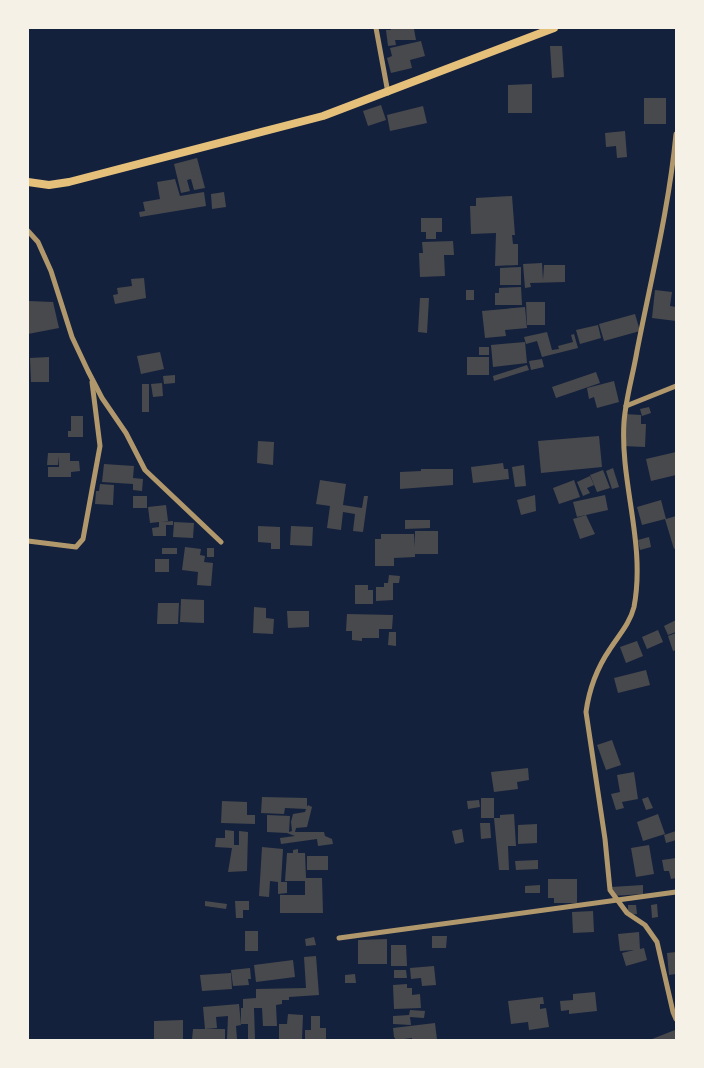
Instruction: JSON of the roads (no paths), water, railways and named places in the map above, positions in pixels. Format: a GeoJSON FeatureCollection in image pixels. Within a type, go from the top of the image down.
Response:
{"type":"FeatureCollection","features":[{"type":"Feature","properties":{"kind":"main road"},"geometry":{"type":"LineString","coordinates":[[28,182],[49,184],[69,182],[296,124],[388,93],[554,28]]}},
{"type":"Feature","properties":{"kind":"street"},"geometry":{"type":"LineString","coordinates":[[376,28],[388,93]]}},
{"type":"Feature","properties":{"kind":"street"},"geometry":{"type":"LineString","coordinates":[[676,134],[669,198],[626,406],[624,451],[635,523],[636,590],[634,609],[628,624],[609,651],[588,694],[586,712],[605,839],[607,880],[614,899],[627,913],[644,925],[657,942],[676,1019]]}},
{"type":"Feature","properties":{"kind":"street"},"geometry":{"type":"LineString","coordinates":[[28,231],[38,242],[51,271],[72,337],[92,380],[126,433],[145,470],[152,480],[221,542]]}},
{"type":"Feature","properties":{"kind":"street"},"geometry":{"type":"LineString","coordinates":[[28,541],[76,548],[83,540],[100,446],[92,380]]}},
{"type":"Feature","properties":{"kind":"street"},"geometry":{"type":"LineString","coordinates":[[626,406],[676,386]]}},
{"type":"Feature","properties":{"kind":"street"},"geometry":{"type":"LineString","coordinates":[[340,938],[676,892]]}}]}
